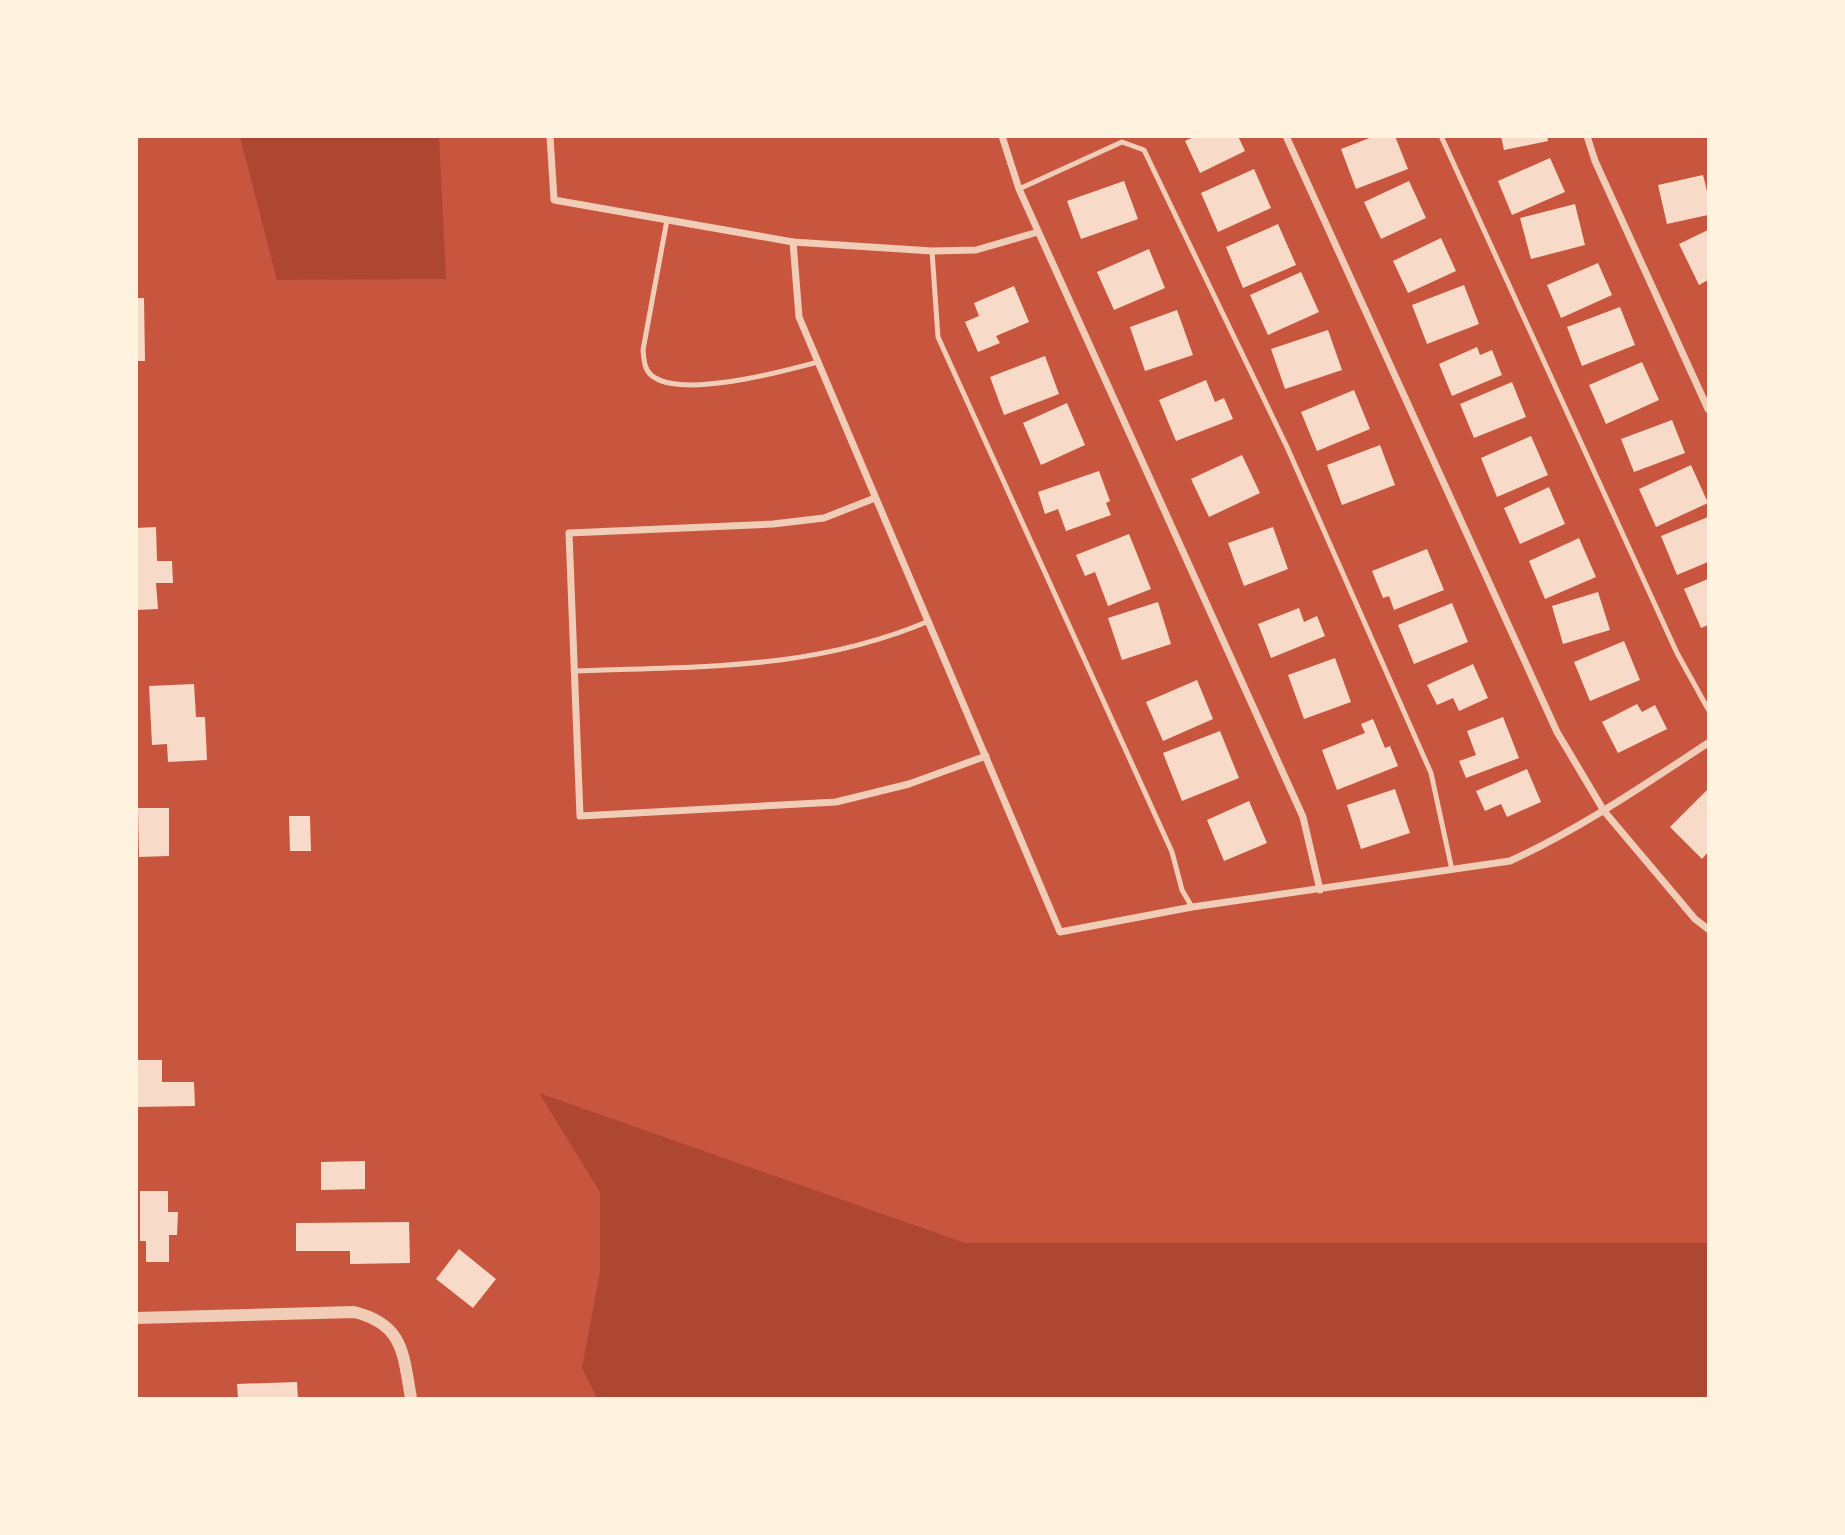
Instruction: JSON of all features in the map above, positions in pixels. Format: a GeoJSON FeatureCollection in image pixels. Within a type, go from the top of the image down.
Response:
{"type":"FeatureCollection","features":[{"type":"Feature","properties":{"kind":"street"},"geometry":{"type":"LineString","coordinates":[[550,136],[554,200],[793,242],[932,251],[976,250],[1038,232]]}},
{"type":"Feature","properties":{"kind":"street"},"geometry":{"type":"LineString","coordinates":[[1002,136],[1019,189],[1038,232],[1303,817],[1320,890]]}},
{"type":"Feature","properties":{"kind":"street"},"geometry":{"type":"LineString","coordinates":[[1587,136],[1595,161],[1709,409]]}},
{"type":"Feature","properties":{"kind":"street"},"geometry":{"type":"LineString","coordinates":[[1287,138],[1557,732],[1604,811],[1695,919],[1709,929]]}},
{"type":"Feature","properties":{"kind":"street"},"geometry":{"type":"LineString","coordinates":[[793,242],[799,317],[1060,932],[1192,908],[1510,861],[1549,843],[1604,811],[1709,743]]}},
{"type":"Feature","properties":{"kind":"street"},"geometry":{"type":"LineString","coordinates":[[875,498],[824,518],[773,524],[569,533],[580,816],[836,802],[909,784],[986,756]]}},
{"type":"Feature","properties":{"kind":"street"},"geometry":{"type":"LineString","coordinates":[[136,1318],[354,1311],[377,1317],[401,1342],[411,1398]]}},
{"type":"Feature","properties":{"kind":"lane"},"geometry":{"type":"LineString","coordinates":[[1441,136],[1677,653],[1709,709]]}},
{"type":"Feature","properties":{"kind":"lane"},"geometry":{"type":"LineString","coordinates":[[1019,189],[1122,142],[1144,150],[1287,447],[1431,773],[1452,870]]}},
{"type":"Feature","properties":{"kind":"lane"},"geometry":{"type":"LineString","coordinates":[[667,220],[643,350],[646,369],[653,377],[664,382],[726,383],[818,362]]}},
{"type":"Feature","properties":{"kind":"lane"},"geometry":{"type":"LineString","coordinates":[[932,251],[938,337],[1167,840],[1182,890],[1192,908]]}},
{"type":"Feature","properties":{"kind":"lane"},"geometry":{"type":"LineString","coordinates":[[574,671],[773,663],[836,653],[882,641],[929,621]]}},
{"type":"Feature","properties":{"kind":"shaded area"},"geometry":{"type":"Polygon","coordinates":[[[240,137],[439,137],[446,279],[277,280],[240,137]]]}},
{"type":"Feature","properties":{"kind":"shaded area"},"geometry":{"type":"Polygon","coordinates":[[[539,1093],[965,1243],[1708,1243],[1708,1398],[597,1398],[582,1368],[600,1272],[600,1192],[539,1093]]]}},
{"type":"Feature","properties":{"kind":"building"},"geometry":{"type":"Polygon","coordinates":[[[1196,136],[1238,136],[1245,151],[1200,173],[1185,141],[1196,136]]]}},
{"type":"Feature","properties":{"kind":"building"},"geometry":{"type":"Polygon","coordinates":[[[1375,136],[1395,136],[1408,169],[1356,189],[1341,149],[1375,136]]]}},
{"type":"Feature","properties":{"kind":"building"},"geometry":{"type":"Polygon","coordinates":[[[1501,136],[1547,136],[1548,141],[1504,150],[1501,136]]]}},
{"type":"Feature","properties":{"kind":"building"},"geometry":{"type":"Polygon","coordinates":[[[1550,158],[1565,192],[1512,215],[1498,181],[1550,158]]]}},
{"type":"Feature","properties":{"kind":"building"},"geometry":{"type":"Polygon","coordinates":[[[1254,169],[1271,208],[1218,232],[1201,193],[1254,169]]]}},
{"type":"Feature","properties":{"kind":"building"},"geometry":{"type":"Polygon","coordinates":[[[1703,175],[1708,195],[1708,215],[1667,224],[1658,185],[1703,175]]]}},
{"type":"Feature","properties":{"kind":"building"},"geometry":{"type":"Polygon","coordinates":[[[1124,181],[1138,219],[1081,239],[1067,201],[1124,181]]]}},
{"type":"Feature","properties":{"kind":"building"},"geometry":{"type":"Polygon","coordinates":[[[1409,181],[1426,218],[1381,239],[1364,202],[1409,181]]]}},
{"type":"Feature","properties":{"kind":"building"},"geometry":{"type":"Polygon","coordinates":[[[1575,204],[1585,245],[1531,259],[1520,218],[1575,204]]]}},
{"type":"Feature","properties":{"kind":"building"},"geometry":{"type":"Polygon","coordinates":[[[1278,224],[1296,265],[1243,288],[1226,247],[1278,224]]]}},
{"type":"Feature","properties":{"kind":"building"},"geometry":{"type":"Polygon","coordinates":[[[1708,230],[1708,280],[1699,285],[1679,244],[1708,230]]]}},
{"type":"Feature","properties":{"kind":"building"},"geometry":{"type":"Polygon","coordinates":[[[1441,238],[1456,271],[1408,293],[1393,261],[1441,238]]]}},
{"type":"Feature","properties":{"kind":"building"},"geometry":{"type":"Polygon","coordinates":[[[1149,249],[1165,288],[1114,310],[1097,272],[1149,249]]]}},
{"type":"Feature","properties":{"kind":"building"},"geometry":{"type":"Polygon","coordinates":[[[1598,263],[1612,295],[1561,318],[1547,285],[1598,263]]]}},
{"type":"Feature","properties":{"kind":"building"},"geometry":{"type":"Polygon","coordinates":[[[1301,272],[1319,312],[1268,335],[1250,295],[1301,272]]]}},
{"type":"Feature","properties":{"kind":"building"},"geometry":{"type":"Polygon","coordinates":[[[1464,285],[1479,324],[1427,344],[1412,305],[1464,285]]]}},
{"type":"Feature","properties":{"kind":"building"},"geometry":{"type":"Polygon","coordinates":[[[1014,286],[1029,322],[996,336],[1000,343],[978,352],[965,322],[979,316],[974,303],[1014,286]]]}},
{"type":"Feature","properties":{"kind":"building"},"geometry":{"type":"Polygon","coordinates":[[[136,298],[144,298],[145,361],[136,361],[136,298]]]}},
{"type":"Feature","properties":{"kind":"building"},"geometry":{"type":"Polygon","coordinates":[[[1620,307],[1635,345],[1582,366],[1567,327],[1620,307]]]}},
{"type":"Feature","properties":{"kind":"building"},"geometry":{"type":"Polygon","coordinates":[[[1177,310],[1193,355],[1145,371],[1130,327],[1177,310]]]}},
{"type":"Feature","properties":{"kind":"building"},"geometry":{"type":"Polygon","coordinates":[[[1328,330],[1342,370],[1285,389],[1271,349],[1328,330]]]}},
{"type":"Feature","properties":{"kind":"building"},"geometry":{"type":"Polygon","coordinates":[[[1477,347],[1480,355],[1492,350],[1502,375],[1452,396],[1439,364],[1477,347]]]}},
{"type":"Feature","properties":{"kind":"building"},"geometry":{"type":"Polygon","coordinates":[[[1045,356],[1059,394],[1004,415],[990,377],[1045,356]]]}},
{"type":"Feature","properties":{"kind":"building"},"geometry":{"type":"Polygon","coordinates":[[[1642,362],[1659,400],[1606,424],[1589,385],[1642,362]]]}},
{"type":"Feature","properties":{"kind":"building"},"geometry":{"type":"Polygon","coordinates":[[[1206,380],[1215,402],[1224,398],[1233,419],[1176,441],[1159,400],[1206,380]]]}},
{"type":"Feature","properties":{"kind":"building"},"geometry":{"type":"Polygon","coordinates":[[[1512,382],[1526,417],[1474,438],[1460,404],[1512,382]]]}},
{"type":"Feature","properties":{"kind":"building"},"geometry":{"type":"Polygon","coordinates":[[[1354,390],[1370,429],[1317,451],[1301,412],[1354,390]]]}},
{"type":"Feature","properties":{"kind":"building"},"geometry":{"type":"Polygon","coordinates":[[[1067,403],[1085,445],[1041,465],[1023,423],[1067,403]]]}},
{"type":"Feature","properties":{"kind":"building"},"geometry":{"type":"Polygon","coordinates":[[[1672,420],[1685,453],[1634,472],[1621,439],[1672,420]]]}},
{"type":"Feature","properties":{"kind":"building"},"geometry":{"type":"Polygon","coordinates":[[[1531,436],[1548,475],[1497,497],[1481,458],[1531,436]]]}},
{"type":"Feature","properties":{"kind":"building"},"geometry":{"type":"Polygon","coordinates":[[[1380,445],[1395,485],[1342,505],[1327,465],[1380,445]]]}},
{"type":"Feature","properties":{"kind":"building"},"geometry":{"type":"Polygon","coordinates":[[[1242,455],[1260,493],[1209,517],[1191,479],[1242,455]]]}},
{"type":"Feature","properties":{"kind":"building"},"geometry":{"type":"Polygon","coordinates":[[[1691,465],[1708,503],[1656,527],[1639,489],[1691,465]]]}},
{"type":"Feature","properties":{"kind":"building"},"geometry":{"type":"Polygon","coordinates":[[[1099,471],[1110,501],[1106,503],[1111,515],[1066,531],[1058,509],[1045,514],[1038,492],[1099,471]]]}},
{"type":"Feature","properties":{"kind":"building"},"geometry":{"type":"Polygon","coordinates":[[[1549,487],[1565,524],[1520,544],[1504,508],[1549,487]]]}},
{"type":"Feature","properties":{"kind":"building"},"geometry":{"type":"Polygon","coordinates":[[[1708,517],[1708,562],[1677,575],[1661,536],[1708,517]]]}},
{"type":"Feature","properties":{"kind":"building"},"geometry":{"type":"Polygon","coordinates":[[[156,527],[157,561],[172,561],[173,583],[156,583],[158,609],[136,610],[136,528],[156,527]]]}},
{"type":"Feature","properties":{"kind":"building"},"geometry":{"type":"Polygon","coordinates":[[[1273,527],[1288,569],[1244,586],[1228,543],[1273,527]]]}},
{"type":"Feature","properties":{"kind":"building"},"geometry":{"type":"Polygon","coordinates":[[[1129,534],[1151,589],[1108,606],[1095,572],[1085,576],[1076,555],[1129,534]]]}},
{"type":"Feature","properties":{"kind":"building"},"geometry":{"type":"Polygon","coordinates":[[[1579,538],[1596,577],[1545,599],[1529,561],[1579,538]]]}},
{"type":"Feature","properties":{"kind":"building"},"geometry":{"type":"Polygon","coordinates":[[[1427,549],[1444,590],[1394,610],[1389,596],[1383,598],[1372,571],[1427,549]]]}},
{"type":"Feature","properties":{"kind":"building"},"geometry":{"type":"Polygon","coordinates":[[[1708,579],[1708,625],[1701,628],[1684,589],[1708,579]]]}},
{"type":"Feature","properties":{"kind":"building"},"geometry":{"type":"Polygon","coordinates":[[[1598,592],[1610,630],[1563,644],[1552,606],[1598,592]]]}},
{"type":"Feature","properties":{"kind":"building"},"geometry":{"type":"Polygon","coordinates":[[[1158,602],[1171,644],[1122,660],[1108,618],[1158,602]]]}},
{"type":"Feature","properties":{"kind":"building"},"geometry":{"type":"Polygon","coordinates":[[[1452,603],[1468,642],[1414,664],[1398,625],[1452,603]]]}},
{"type":"Feature","properties":{"kind":"building"},"geometry":{"type":"Polygon","coordinates":[[[1299,608],[1304,622],[1317,616],[1325,636],[1271,658],[1258,624],[1299,608]]]}},
{"type":"Feature","properties":{"kind":"building"},"geometry":{"type":"Polygon","coordinates":[[[1624,641],[1640,680],[1590,701],[1574,662],[1624,641]]]}},
{"type":"Feature","properties":{"kind":"building"},"geometry":{"type":"Polygon","coordinates":[[[1335,658],[1351,702],[1304,719],[1288,675],[1335,658]]]}},
{"type":"Feature","properties":{"kind":"building"},"geometry":{"type":"Polygon","coordinates":[[[1473,664],[1488,698],[1459,711],[1453,698],[1437,705],[1427,685],[1473,664]]]}},
{"type":"Feature","properties":{"kind":"building"},"geometry":{"type":"Polygon","coordinates":[[[1197,680],[1213,719],[1163,741],[1146,702],[1197,680]]]}},
{"type":"Feature","properties":{"kind":"building"},"geometry":{"type":"Polygon","coordinates":[[[194,684],[196,717],[205,717],[207,760],[168,762],[167,744],[152,745],[149,686],[194,684]]]}},
{"type":"Feature","properties":{"kind":"building"},"geometry":{"type":"Polygon","coordinates":[[[1637,704],[1642,712],[1655,705],[1667,729],[1618,753],[1602,722],[1637,704]]]}},
{"type":"Feature","properties":{"kind":"building"},"geometry":{"type":"Polygon","coordinates":[[[1503,717],[1519,758],[1466,778],[1459,761],[1476,755],[1467,731],[1503,717]]]}},
{"type":"Feature","properties":{"kind":"building"},"geometry":{"type":"Polygon","coordinates":[[[1373,719],[1385,748],[1390,746],[1398,766],[1337,790],[1322,750],[1365,733],[1361,724],[1373,719]]]}},
{"type":"Feature","properties":{"kind":"building"},"geometry":{"type":"Polygon","coordinates":[[[1220,731],[1239,778],[1182,801],[1163,753],[1220,731]]]}},
{"type":"Feature","properties":{"kind":"building"},"geometry":{"type":"Polygon","coordinates":[[[1527,769],[1541,802],[1507,817],[1501,804],[1485,811],[1476,791],[1527,769]]]}},
{"type":"Feature","properties":{"kind":"building"},"geometry":{"type":"Polygon","coordinates":[[[1395,789],[1410,833],[1361,849],[1347,805],[1395,789]]]}},
{"type":"Feature","properties":{"kind":"building"},"geometry":{"type":"Polygon","coordinates":[[[1708,789],[1708,852],[1702,859],[1670,827],[1708,789]]]}},
{"type":"Feature","properties":{"kind":"building"},"geometry":{"type":"Polygon","coordinates":[[[1249,801],[1267,843],[1224,861],[1207,820],[1249,801]]]}},
{"type":"Feature","properties":{"kind":"building"},"geometry":{"type":"Polygon","coordinates":[[[138,808],[169,808],[169,856],[139,857],[138,808]]]}},
{"type":"Feature","properties":{"kind":"building"},"geometry":{"type":"Polygon","coordinates":[[[289,816],[310,816],[311,851],[290,851],[289,816]]]}},
{"type":"Feature","properties":{"kind":"building"},"geometry":{"type":"Polygon","coordinates":[[[136,1060],[162,1060],[162,1082],[194,1082],[195,1106],[136,1107],[136,1060]]]}},
{"type":"Feature","properties":{"kind":"building"},"geometry":{"type":"Polygon","coordinates":[[[365,1161],[365,1189],[321,1190],[321,1162],[365,1161]]]}},
{"type":"Feature","properties":{"kind":"building"},"geometry":{"type":"Polygon","coordinates":[[[140,1191],[168,1191],[168,1212],[178,1212],[177,1235],[169,1235],[169,1262],[146,1262],[146,1241],[140,1241],[140,1191]]]}},
{"type":"Feature","properties":{"kind":"building"},"geometry":{"type":"Polygon","coordinates":[[[409,1222],[410,1263],[350,1264],[350,1251],[296,1251],[296,1223],[409,1222]]]}},
{"type":"Feature","properties":{"kind":"building"},"geometry":{"type":"Polygon","coordinates":[[[459,1249],[496,1279],[473,1308],[436,1279],[459,1249]]]}},
{"type":"Feature","properties":{"kind":"building"},"geometry":{"type":"Polygon","coordinates":[[[297,1382],[298,1398],[238,1398],[237,1384],[297,1382]]]}}]}
